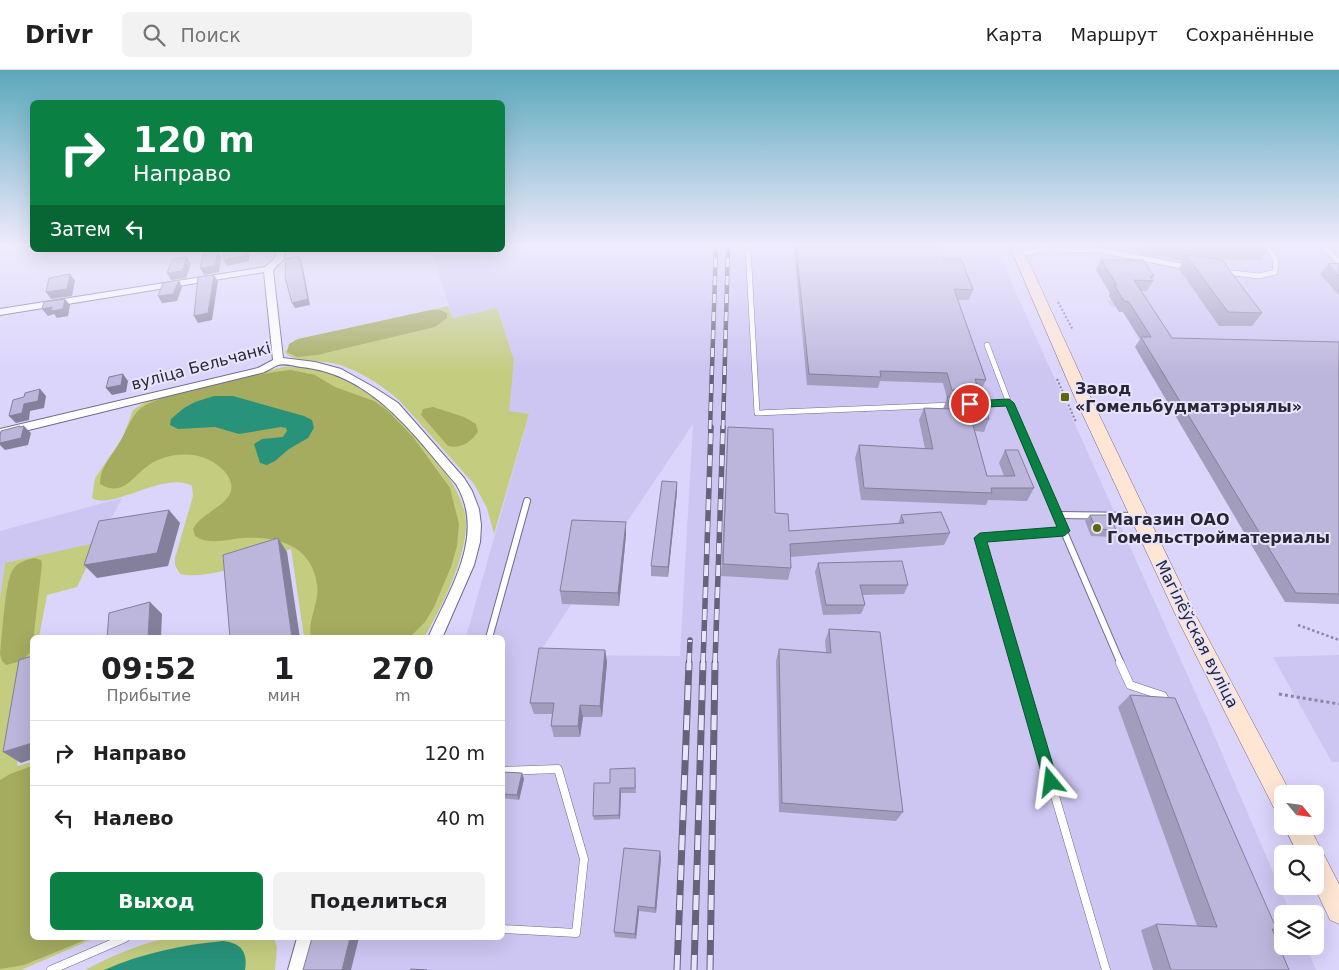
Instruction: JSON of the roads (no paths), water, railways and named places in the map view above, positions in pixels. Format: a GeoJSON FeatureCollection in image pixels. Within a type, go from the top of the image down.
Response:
{"type":"FeatureCollection","features":[{"type":"Feature","properties":{"kind":"street"},"geometry":{"type":"LineString","coordinates":[[0,312],[143,289]]}},
{"type":"Feature","properties":{"kind":"street"},"geometry":{"type":"LineString","coordinates":[[270,289],[278,362]]}},
{"type":"Feature","properties":{"kind":"street","name":"Магілёўская вуліца"},"geometry":{"type":"LineString","coordinates":[[1035,289],[1079,389],[1189,622],[1274,785]]}},
{"type":"Feature","properties":{"kind":"street","name":"вуліца Бельчанкі"},"geometry":{"type":"LineString","coordinates":[[0,433],[261,370],[278,362],[315,365],[337,371],[384,397],[404,416],[449,467],[468,494],[473,509],[475,525],[474,542],[468,565],[436,635]]}},
{"type":"Feature","properties":{"kind":"street"},"geometry":{"type":"LineString","coordinates":[[1324,881],[1339,911]]}},
{"type":"Feature","properties":{"kind":"street"},"geometry":{"type":"LineString","coordinates":[[297,970],[305,940]]}},
{"type":"Feature","properties":{"kind":"lane"},"geometry":{"type":"LineString","coordinates":[[750,289],[757,413],[960,405]]}},
{"type":"Feature","properties":{"kind":"lane"},"geometry":{"type":"LineString","coordinates":[[987,345],[1009,403],[1130,685],[1163,696],[1171,714]]}},
{"type":"Feature","properties":{"kind":"lane"},"geometry":{"type":"LineString","coordinates":[[970,404],[1009,403]]}},
{"type":"Feature","properties":{"kind":"lane"},"geometry":{"type":"LineString","coordinates":[[490,635],[527,501]]}},
{"type":"Feature","properties":{"kind":"lane"},"geometry":{"type":"LineString","coordinates":[[1058,515],[1140,516]]}},
{"type":"Feature","properties":{"kind":"lane"},"geometry":{"type":"LineString","coordinates":[[1064,531],[980,538],[1106,970]]}},
{"type":"Feature","properties":{"kind":"lane"},"geometry":{"type":"LineString","coordinates":[[505,771],[558,768],[584,859],[576,933],[505,930]]}},
{"type":"Feature","properties":{"kind":"lane"},"geometry":{"type":"LineString","coordinates":[[52,970],[120,940]]}},
{"type":"Feature","properties":{"kind":"railway"},"geometry":{"type":"LineString","coordinates":[[710,429],[715,289]]}},
{"type":"Feature","properties":{"kind":"railway"},"geometry":{"type":"LineString","coordinates":[[723,429],[727,289]]}},
{"type":"Feature","properties":{"kind":"railway"},"geometry":{"type":"LineString","coordinates":[[703,664],[711,427]]}},
{"type":"Feature","properties":{"kind":"railway"},"geometry":{"type":"LineString","coordinates":[[715,664],[723,427]]}},
{"type":"Feature","properties":{"kind":"railway"},"geometry":{"type":"LineString","coordinates":[[689,664],[690,640]]}},
{"type":"Feature","properties":{"kind":"railway"},"geometry":{"type":"LineString","coordinates":[[677,970],[689,663]]}},
{"type":"Feature","properties":{"kind":"railway"},"geometry":{"type":"LineString","coordinates":[[694,970],[703,663]]}},
{"type":"Feature","properties":{"kind":"railway"},"geometry":{"type":"LineString","coordinates":[[710,970],[715,663]]}},
{"type":"Feature","properties":{"kind":"place","name":"Завод «Гомельбудматэрыялы»"},"geometry":{"type":"Point","coordinates":[1065,397]}},
{"type":"Feature","properties":{"kind":"place","name":"Магазин ОАО Гомельстройматериалы"},"geometry":{"type":"Point","coordinates":[1097,528]}}]}
